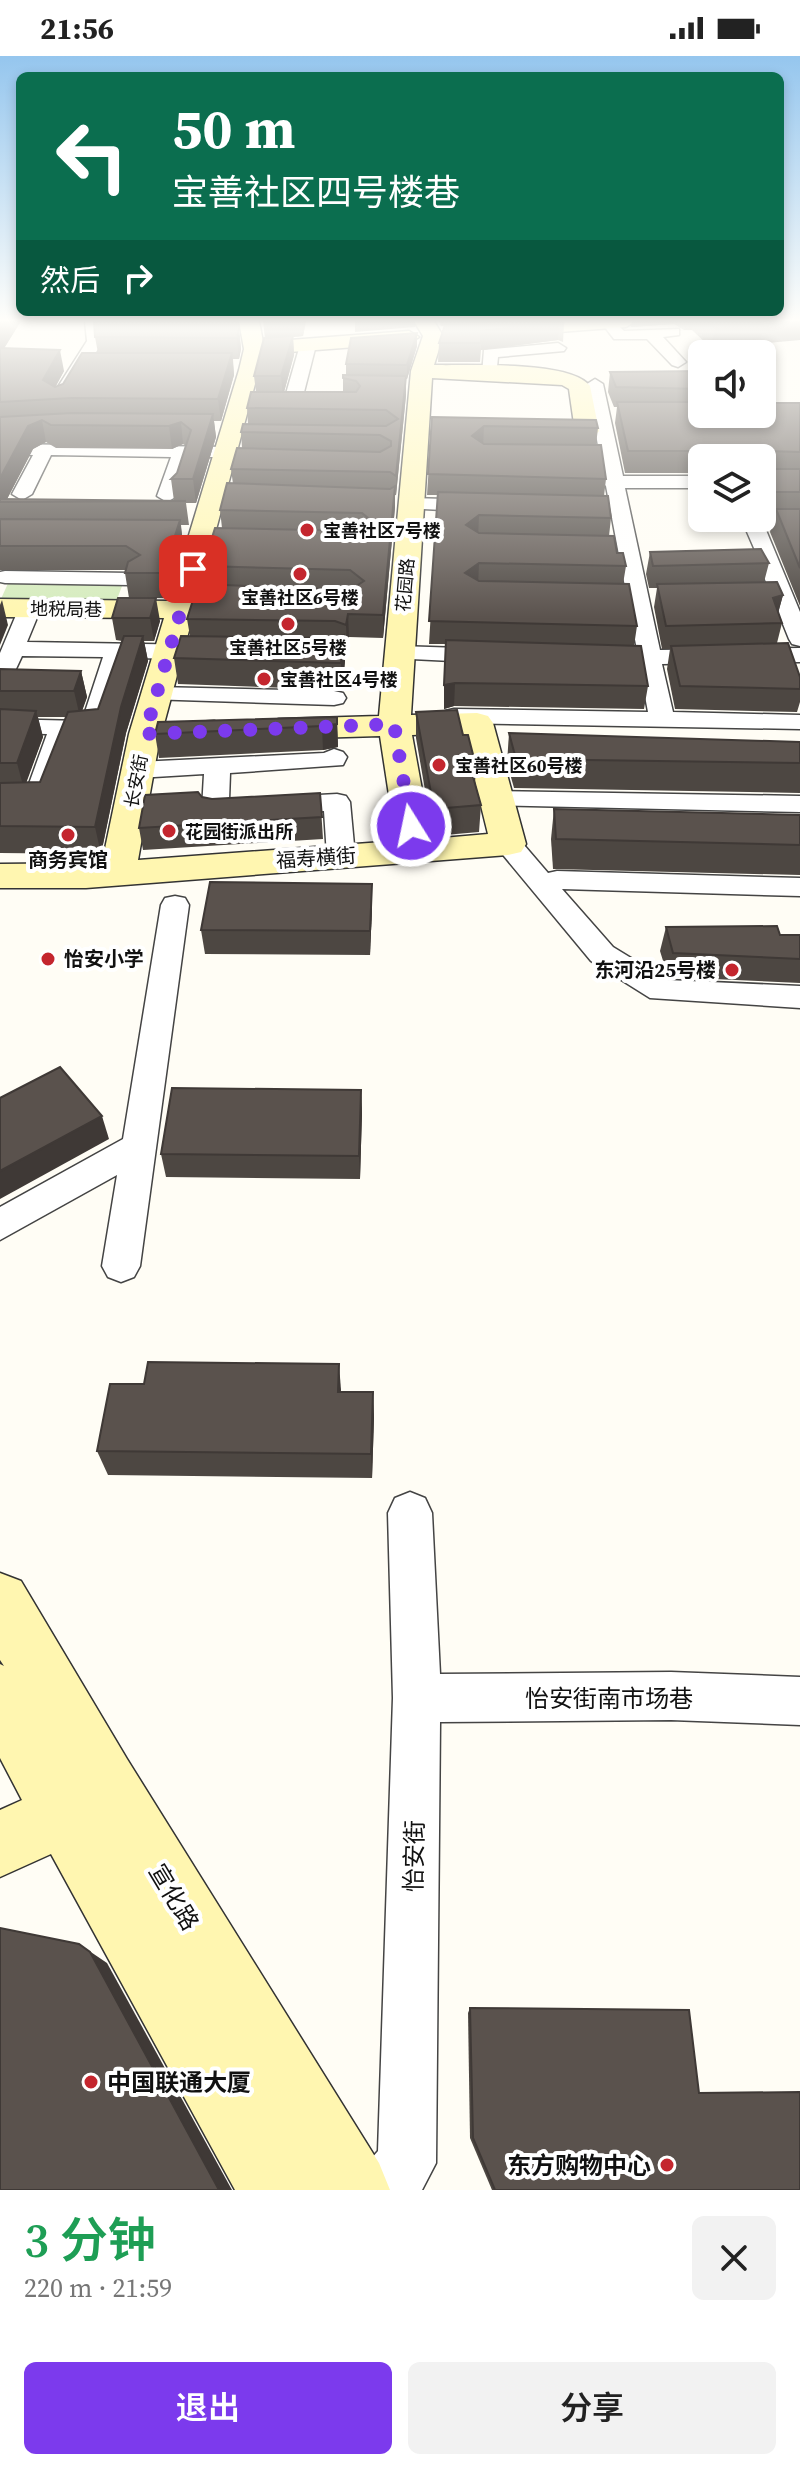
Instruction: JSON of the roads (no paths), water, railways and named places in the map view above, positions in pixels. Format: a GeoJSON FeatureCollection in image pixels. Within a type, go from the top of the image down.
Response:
{"type":"FeatureCollection","features":[{"type":"Feature","properties":{"kind":"street","name":"长安街"},"geometry":{"type":"LineString","coordinates":[[118,873],[145,734],[169,651],[214,521],[235,421]]}},
{"type":"Feature","properties":{"kind":"street","name":"花园路"},"geometry":{"type":"LineString","coordinates":[[414,421],[411,504],[394,724],[415,851]]}},
{"type":"Feature","properties":{"kind":"street"},"geometry":{"type":"LineString","coordinates":[[602,421],[612,482],[610,508],[622,553],[629,598],[651,659],[662,720]]}},
{"type":"Feature","properties":{"kind":"street"},"geometry":{"type":"LineString","coordinates":[[0,432],[46,440],[182,452],[234,430]]}},
{"type":"Feature","properties":{"kind":"street"},"geometry":{"type":"LineString","coordinates":[[0,449],[46,440]]}},
{"type":"Feature","properties":{"kind":"street"},"geometry":{"type":"LineString","coordinates":[[22,494],[46,440]]}},
{"type":"Feature","properties":{"kind":"street"},"geometry":{"type":"LineString","coordinates":[[182,452],[159,505],[214,521]]}},
{"type":"Feature","properties":{"kind":"street"},"geometry":{"type":"LineString","coordinates":[[612,482],[688,482]]}},
{"type":"Feature","properties":{"kind":"street"},"geometry":{"type":"LineString","coordinates":[[411,504],[496,506]]}},
{"type":"Feature","properties":{"kind":"street"},"geometry":{"type":"LineString","coordinates":[[0,512],[45,512]]}},
{"type":"Feature","properties":{"kind":"street"},"geometry":{"type":"LineString","coordinates":[[175,535],[214,521]]}},
{"type":"Feature","properties":{"kind":"street"},"geometry":{"type":"LineString","coordinates":[[760,532],[774,578],[798,628]]}},
{"type":"Feature","properties":{"kind":"street"},"geometry":{"type":"LineString","coordinates":[[622,553],[657,562]]}},
{"type":"Feature","properties":{"kind":"street"},"geometry":{"type":"LineString","coordinates":[[699,561],[751,560],[774,578]]}},
{"type":"Feature","properties":{"kind":"street"},"geometry":{"type":"LineString","coordinates":[[6,576],[133,571],[119,609]]}},
{"type":"Feature","properties":{"kind":"street"},"geometry":{"type":"LineString","coordinates":[[753,595],[774,578],[800,575]]}},
{"type":"Feature","properties":{"kind":"street"},"geometry":{"type":"LineString","coordinates":[[629,598],[666,597]]}},
{"type":"Feature","properties":{"kind":"street","name":"地税局巷"},"geometry":{"type":"LineString","coordinates":[[0,608],[119,609],[188,602]]}},
{"type":"Feature","properties":{"kind":"street"},"geometry":{"type":"LineString","coordinates":[[0,681],[30,608]]}},
{"type":"Feature","properties":{"kind":"street"},"geometry":{"type":"LineString","coordinates":[[13,649],[230,652]]}},
{"type":"Feature","properties":{"kind":"street"},"geometry":{"type":"LineString","coordinates":[[0,726],[92,728],[117,650]]}},
{"type":"Feature","properties":{"kind":"street"},"geometry":{"type":"LineString","coordinates":[[399,653],[507,656]]}},
{"type":"Feature","properties":{"kind":"street"},"geometry":{"type":"LineString","coordinates":[[571,657],[651,659],[800,655]]}},
{"type":"Feature","properties":{"kind":"street"},"geometry":{"type":"LineString","coordinates":[[156,694],[333,728]]}},
{"type":"Feature","properties":{"kind":"street"},"geometry":{"type":"LineString","coordinates":[[145,734],[394,724],[483,737],[662,720],[800,722]]}},
{"type":"Feature","properties":{"kind":"street"},"geometry":{"type":"LineString","coordinates":[[0,799],[36,800],[62,727]]}},
{"type":"Feature","properties":{"kind":"street"},"geometry":{"type":"LineString","coordinates":[[138,770],[334,760],[333,728]]}},
{"type":"Feature","properties":{"kind":"street"},"geometry":{"type":"LineString","coordinates":[[483,737],[508,844],[602,954],[661,990],[800,997]]}},
{"type":"Feature","properties":{"kind":"street"},"geometry":{"type":"LineString","coordinates":[[217,766],[215,809],[337,802],[341,856]]}},
{"type":"Feature","properties":{"kind":"street"},"geometry":{"type":"LineString","coordinates":[[497,799],[800,804]]}},
{"type":"Feature","properties":{"kind":"street","name":"福寿横街"},"geometry":{"type":"LineString","coordinates":[[0,876],[118,873],[508,844]]}},
{"type":"Feature","properties":{"kind":"street"},"geometry":{"type":"LineString","coordinates":[[557,880],[800,887]]}},
{"type":"Feature","properties":{"kind":"street"},"geometry":{"type":"LineString","coordinates":[[121,1266],[175,905]]}},
{"type":"Feature","properties":{"kind":"street"},"geometry":{"type":"LineString","coordinates":[[0,1225],[139,1146]]}},
{"type":"Feature","properties":{"kind":"street","name":"怡安街"},"geometry":{"type":"LineString","coordinates":[[383,2190],[407,2163],[417,1698],[410,1513]]}},
{"type":"Feature","properties":{"kind":"street","name":"宣化路"},"geometry":{"type":"LineString","coordinates":[[0,1602],[85,1798],[131,1934],[277,2190]]}},
{"type":"Feature","properties":{"kind":"street","name":"宣化路"},"geometry":{"type":"LineString","coordinates":[[0,1695],[85,1798],[352,2190]]}},
{"type":"Feature","properties":{"kind":"street","name":"怡安街南市场巷"},"geometry":{"type":"LineString","coordinates":[[417,1698],[671,1696],[800,1701]]}},
{"type":"Feature","properties":{"kind":"street"},"geometry":{"type":"LineString","coordinates":[[0,1844],[85,1798]]}},
{"type":"Feature","properties":{"kind":"place","name":"宝善社区7号楼"},"geometry":{"type":"Point","coordinates":[307,530]}},
{"type":"Feature","properties":{"kind":"place","name":"宝善社区6号楼"},"geometry":{"type":"Point","coordinates":[300,574]}},
{"type":"Feature","properties":{"kind":"place","name":"宝善社区5号楼"},"geometry":{"type":"Point","coordinates":[288,624]}},
{"type":"Feature","properties":{"kind":"place","name":"宝善社区4号楼"},"geometry":{"type":"Point","coordinates":[264,679]}},
{"type":"Feature","properties":{"kind":"place","name":"宝善社区60号楼"},"geometry":{"type":"Point","coordinates":[439,765]}},
{"type":"Feature","properties":{"kind":"place","name":"花园街派出所"},"geometry":{"type":"Point","coordinates":[169,831]}},
{"type":"Feature","properties":{"kind":"place","name":"商务宾馆"},"geometry":{"type":"Point","coordinates":[68,835]}},
{"type":"Feature","properties":{"kind":"place","name":"怡安小学"},"geometry":{"type":"Point","coordinates":[48,959]}},
{"type":"Feature","properties":{"kind":"place","name":"东河沿25号楼"},"geometry":{"type":"Point","coordinates":[732,970]}},
{"type":"Feature","properties":{"kind":"place","name":"中国联通大厦"},"geometry":{"type":"Point","coordinates":[91,2082]}},
{"type":"Feature","properties":{"kind":"place","name":"东方购物中心"},"geometry":{"type":"Point","coordinates":[667,2165]}}]}
